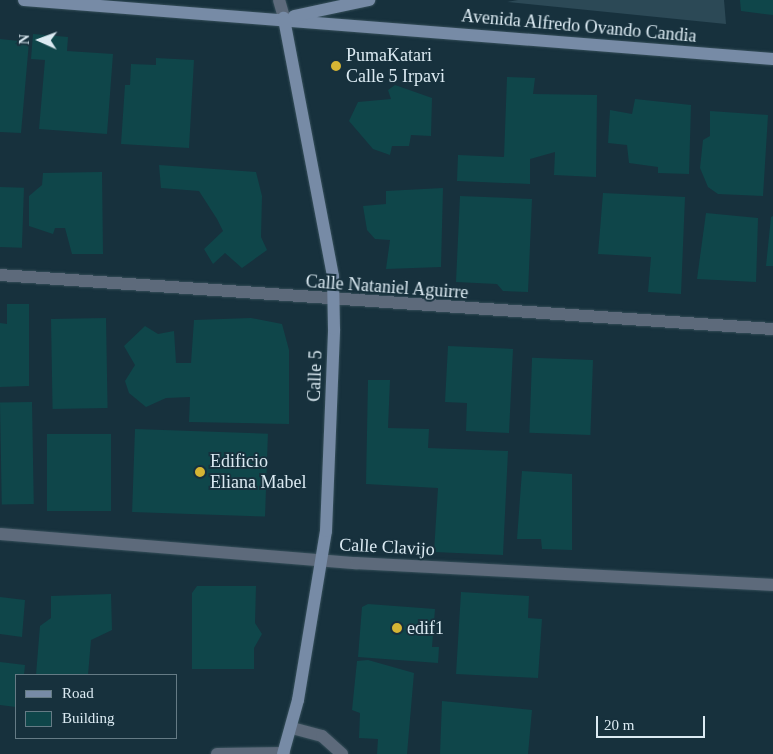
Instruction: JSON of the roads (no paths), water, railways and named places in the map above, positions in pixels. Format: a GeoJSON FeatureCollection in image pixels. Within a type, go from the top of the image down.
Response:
{"type":"FeatureCollection","features":[{"type":"Feature","properties":{"kind":"main road","name":"Avenida Alfredo Ovando Candia"},"geometry":{"type":"LineString","coordinates":[[24,0],[284,18],[773,59]]}},
{"type":"Feature","properties":{"kind":"main road"},"geometry":{"type":"LineString","coordinates":[[284,18],[369,0]]}},
{"type":"Feature","properties":{"kind":"main road","name":"Calle 5"},"geometry":{"type":"LineString","coordinates":[[284,18],[334,301],[326,531],[292,728],[284,753]]}},
{"type":"Feature","properties":{"kind":"street","name":"Calle 5"},"geometry":{"type":"LineString","coordinates":[[279,0],[284,18]]}},
{"type":"Feature","properties":{"kind":"street","name":"Calle Nataniel Aguirre"},"geometry":{"type":"LineString","coordinates":[[0,275],[334,301],[773,329]]}},
{"type":"Feature","properties":{"kind":"street","name":"Calle Clavijo"},"geometry":{"type":"LineString","coordinates":[[0,534],[321,560],[773,585]]}},
{"type":"Feature","properties":{"kind":"street"},"geometry":{"type":"LineString","coordinates":[[292,728],[322,736],[342,754]]}},
{"type":"Feature","properties":{"kind":"street"},"geometry":{"type":"LineString","coordinates":[[217,754],[284,753]]}},
{"type":"Feature","properties":{"kind":"place","name":"PumaKatari Calle 5 Irpavi"},"geometry":{"type":"Point","coordinates":[336,66]}},
{"type":"Feature","properties":{"kind":"place","name":"Edificio Eliana Mabel"},"geometry":{"type":"Point","coordinates":[200,472]}},
{"type":"Feature","properties":{"kind":"place","name":"edif1"},"geometry":{"type":"Point","coordinates":[397,628]}}]}
